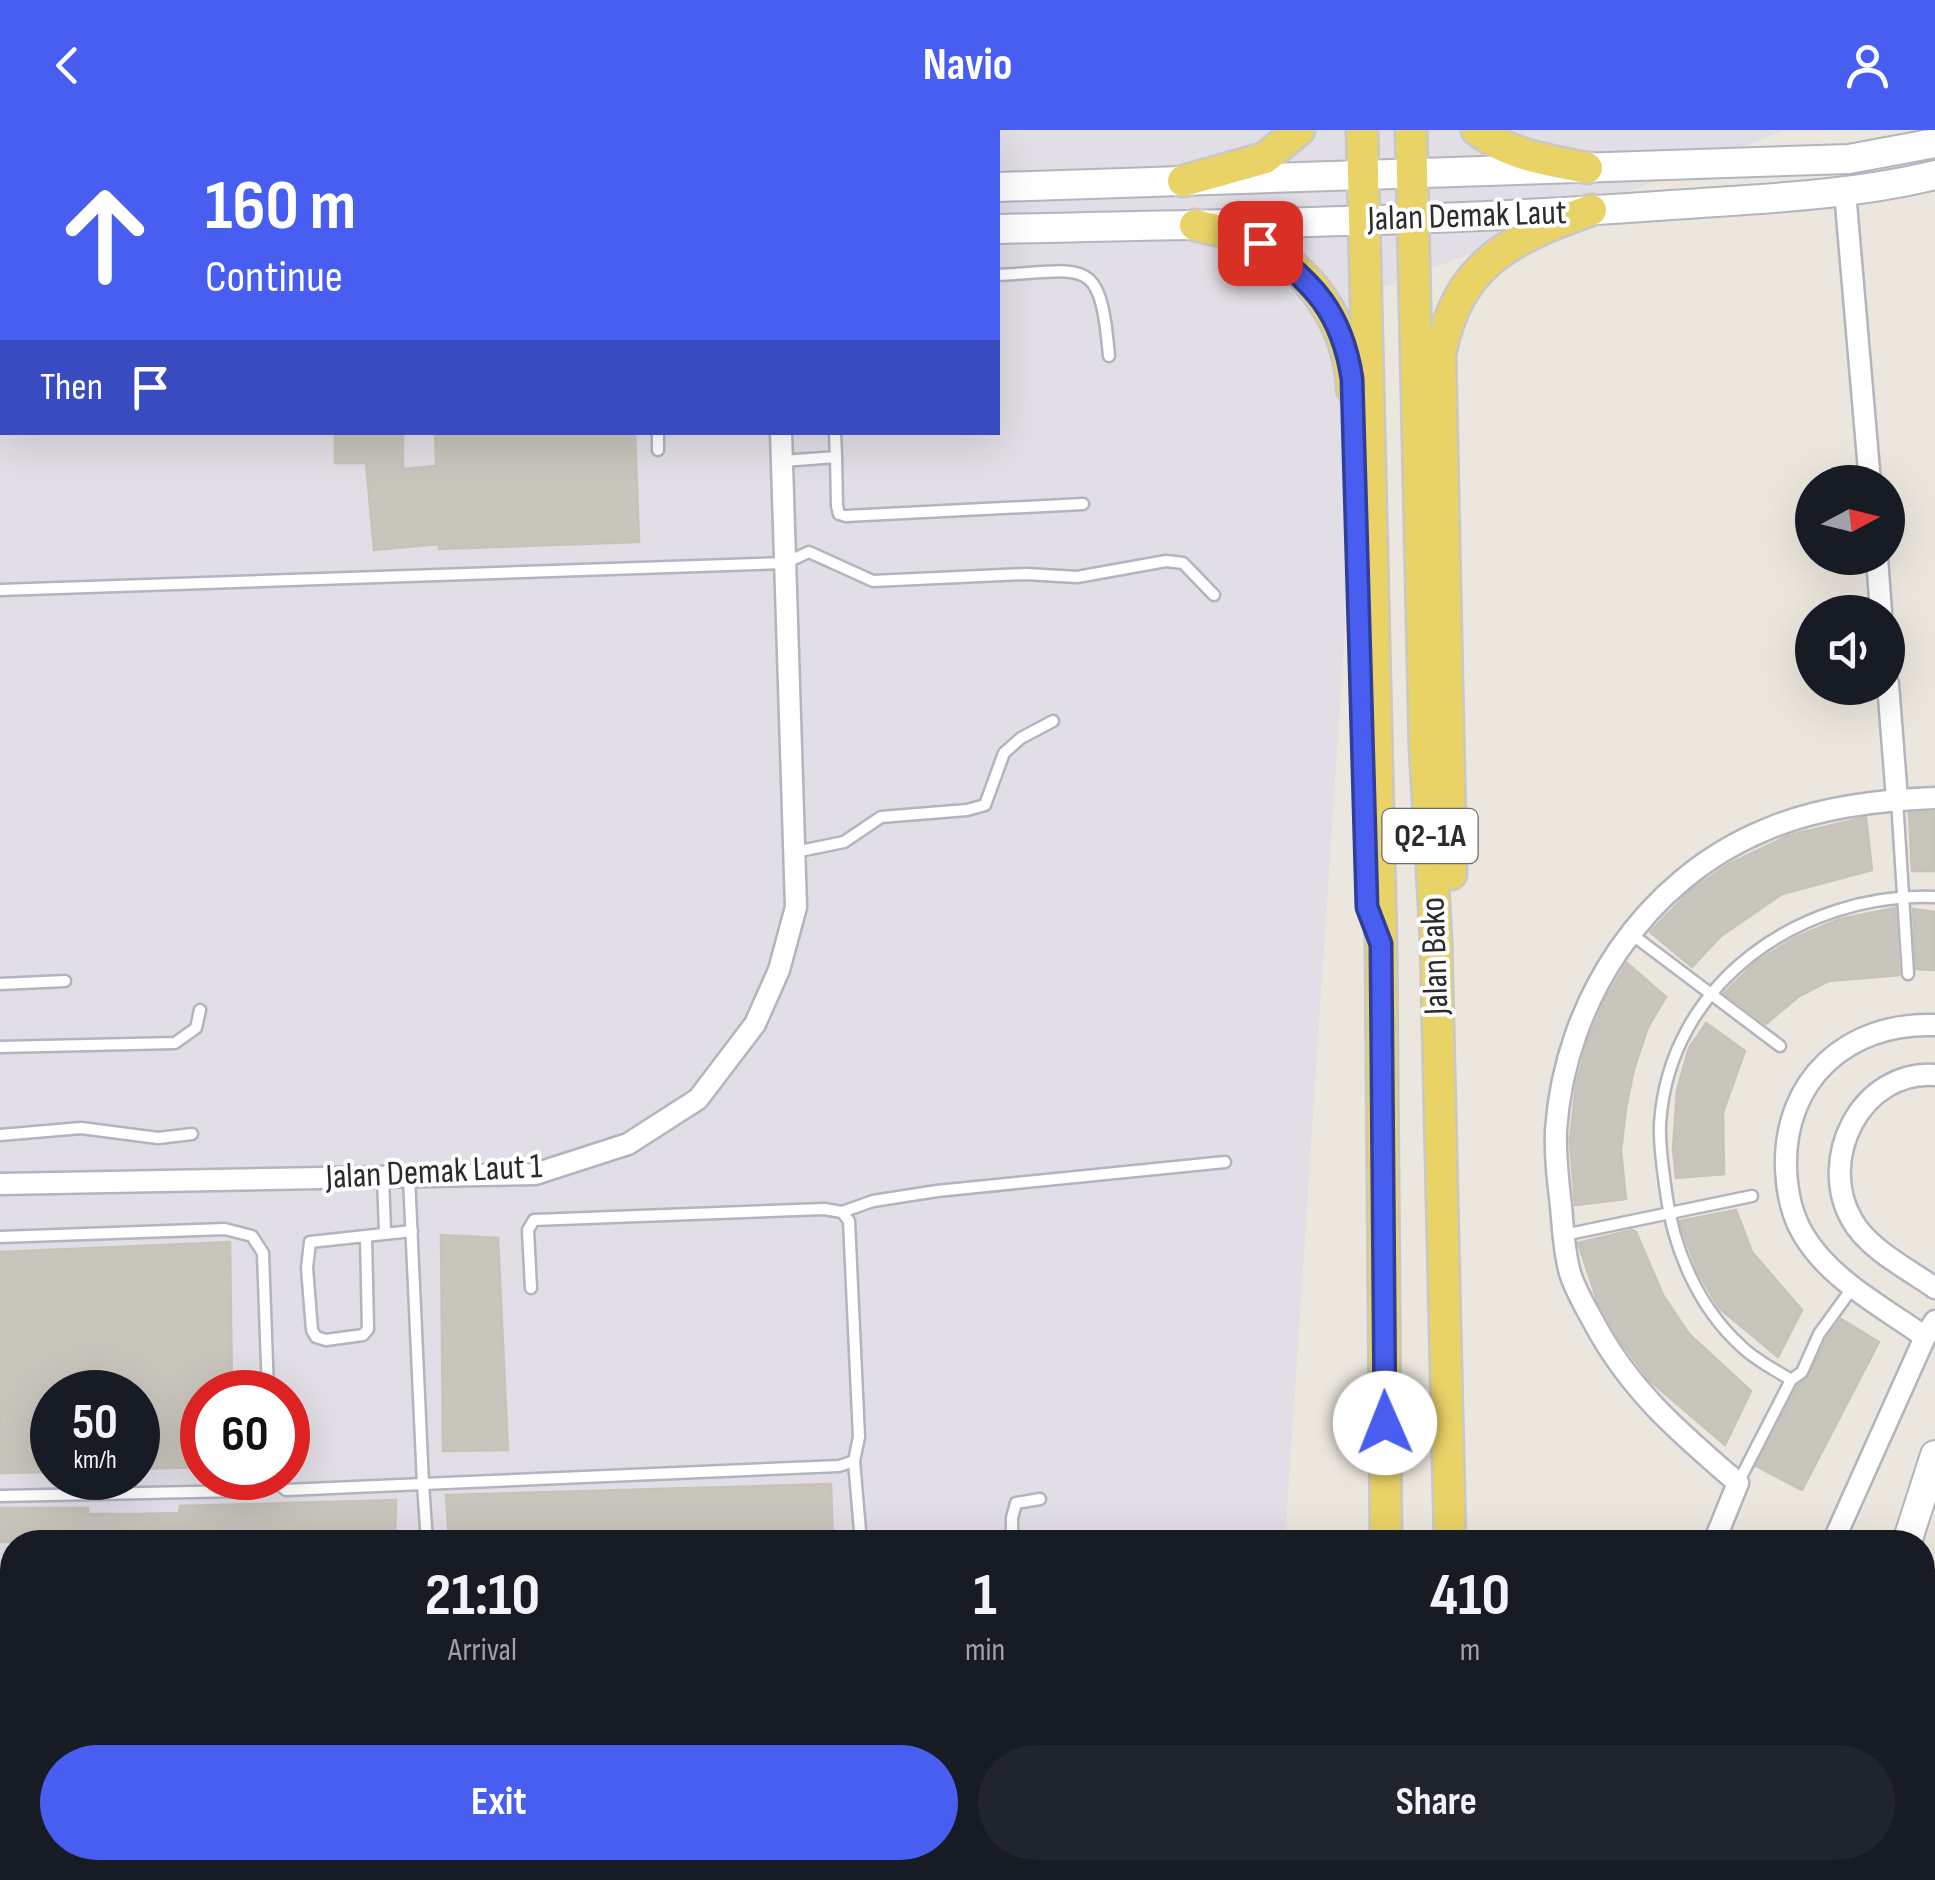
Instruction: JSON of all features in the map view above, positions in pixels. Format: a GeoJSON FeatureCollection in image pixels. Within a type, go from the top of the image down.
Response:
{"type":"FeatureCollection","features":[{"type":"Feature","properties":{"kind":"main road"},"geometry":{"type":"LineString","coordinates":[[1184,181],[1265,158],[1300,130]]}},
{"type":"Feature","properties":{"kind":"main road","name":"Jalan Bako"},"geometry":{"type":"LineString","coordinates":[[1362,130],[1381,944],[1386,1530]]}},
{"type":"Feature","properties":{"kind":"main road","name":"Jalan Bako"},"geometry":{"type":"LineString","coordinates":[[1412,130],[1425,748],[1436,939],[1450,1530]]}},
{"type":"Feature","properties":{"kind":"main road"},"geometry":{"type":"LineString","coordinates":[[1478,130],[1497,145],[1525,156],[1587,168]]}},
{"type":"Feature","properties":{"kind":"main road","name":"Jalan Demak Laut"},"geometry":{"type":"LineString","coordinates":[[1000,187],[1849,159],[1935,142]]}},
{"type":"Feature","properties":{"kind":"main road","name":"Jalan Demak Laut"},"geometry":{"type":"LineString","coordinates":[[1000,229],[1414,220],[1591,210],[1845,192],[1935,175]]}},
{"type":"Feature","properties":{"kind":"main road"},"geometry":{"type":"LineString","coordinates":[[1436,939],[1452,904],[1440,354],[1443,338],[1458,299],[1485,264],[1523,236],[1591,210]]}},
{"type":"Feature","properties":{"kind":"main road"},"geometry":{"type":"LineString","coordinates":[[1195,224],[1260,243],[1303,276],[1320,294],[1348,349],[1367,907],[1381,944]]}},
{"type":"Feature","properties":{"kind":"main road"},"geometry":{"type":"LineString","coordinates":[[1912,1530],[1935,1455]]}},
{"type":"Feature","properties":{"kind":"street"},"geometry":{"type":"LineString","coordinates":[[1845,192],[1869,465]]}},
{"type":"Feature","properties":{"kind":"street","name":"Jalan Demak Laut 1"},"geometry":{"type":"LineString","coordinates":[[0,1184],[535,1174],[628,1144],[698,1099],[755,1024],[779,970],[796,908],[781,435]]}},
{"type":"Feature","properties":{"kind":"street"},"geometry":{"type":"LineString","coordinates":[[1890,705],[1898,799]]}},
{"type":"Feature","properties":{"kind":"street"},"geometry":{"type":"LineString","coordinates":[[1719,1530],[1738,1483],[1669,1424],[1627,1378],[1570,1274],[1556,1160],[1561,1094],[1582,1018],[1630,933],[1656,904],[1706,861],[1748,838],[1832,809],[1935,798]]}},
{"type":"Feature","properties":{"kind":"street"},"geometry":{"type":"LineString","coordinates":[[1838,1530],[1930,1329],[1853,1286],[1824,1262],[1798,1224],[1787,1189],[1788,1132],[1802,1091],[1826,1061],[1843,1048],[1881,1032],[1935,1025]]}},
{"type":"Feature","properties":{"kind":"street"},"geometry":{"type":"LineString","coordinates":[[1935,1075],[1914,1077],[1883,1090],[1857,1113],[1842,1147],[1839,1173],[1842,1198],[1858,1231],[1935,1288]]}},
{"type":"Feature","properties":{"kind":"lane"},"geometry":{"type":"LineString","coordinates":[[1000,275],[1075,270],[1090,277],[1105,306],[1109,356]]}},
{"type":"Feature","properties":{"kind":"lane"},"geometry":{"type":"LineString","coordinates":[[658,435],[658,450]]}},
{"type":"Feature","properties":{"kind":"lane"},"geometry":{"type":"LineString","coordinates":[[835,435],[837,506],[839,514],[846,516],[1083,504]]}},
{"type":"Feature","properties":{"kind":"lane"},"geometry":{"type":"LineString","coordinates":[[782,461],[836,457]]}},
{"type":"Feature","properties":{"kind":"lane"},"geometry":{"type":"LineString","coordinates":[[0,590],[784,563],[809,552],[873,581],[1026,574],[1077,577],[1166,561],[1183,562],[1214,594]]}},
{"type":"Feature","properties":{"kind":"lane"},"geometry":{"type":"LineString","coordinates":[[794,852],[844,842],[882,816],[967,810],[985,805],[1004,753],[1052,721]]}},
{"type":"Feature","properties":{"kind":"lane"},"geometry":{"type":"LineString","coordinates":[[1898,799],[1908,974]]}},
{"type":"Feature","properties":{"kind":"lane"},"geometry":{"type":"LineString","coordinates":[[1791,1380],[1749,1354],[1718,1320],[1692,1277],[1676,1240],[1660,1148],[1663,1104],[1678,1052],[1712,994],[1740,963],[1794,927],[1845,905],[1903,896],[1935,897]]}},
{"type":"Feature","properties":{"kind":"lane"},"geometry":{"type":"LineString","coordinates":[[1630,933],[1780,1046]]}},
{"type":"Feature","properties":{"kind":"lane"},"geometry":{"type":"LineString","coordinates":[[0,984],[65,981]]}},
{"type":"Feature","properties":{"kind":"lane"},"geometry":{"type":"LineString","coordinates":[[0,1047],[176,1043],[196,1028],[200,1010]]}},
{"type":"Feature","properties":{"kind":"lane"},"geometry":{"type":"LineString","coordinates":[[0,1135],[81,1128],[158,1138],[192,1134]]}},
{"type":"Feature","properties":{"kind":"lane"},"geometry":{"type":"LineString","coordinates":[[531,1288],[528,1230],[534,1220],[785,1210],[842,1212],[873,1201],[936,1191],[1225,1162]]}},
{"type":"Feature","properties":{"kind":"lane"},"geometry":{"type":"LineString","coordinates":[[409,1177],[426,1530]]}},
{"type":"Feature","properties":{"kind":"lane"},"geometry":{"type":"LineString","coordinates":[[383,1178],[385,1231]]}},
{"type":"Feature","properties":{"kind":"lane"},"geometry":{"type":"LineString","coordinates":[[1564,1235],[1752,1196]]}},
{"type":"Feature","properties":{"kind":"lane"},"geometry":{"type":"LineString","coordinates":[[842,1212],[848,1221],[859,1437],[854,1461],[860,1530]]}},
{"type":"Feature","properties":{"kind":"lane"},"geometry":{"type":"LineString","coordinates":[[0,1237],[225,1229],[252,1236],[263,1253],[267,1370]]}},
{"type":"Feature","properties":{"kind":"lane"},"geometry":{"type":"LineString","coordinates":[[366,1236],[368,1330],[363,1336],[326,1340],[316,1337],[308,1283],[310,1242],[412,1230]]}},
{"type":"Feature","properties":{"kind":"lane"},"geometry":{"type":"LineString","coordinates":[[1738,1483],[1791,1380],[1802,1372],[1820,1334],[1853,1286]]}},
{"type":"Feature","properties":{"kind":"lane"},"geometry":{"type":"LineString","coordinates":[[310,1489],[840,1466],[854,1461]]}},
{"type":"Feature","properties":{"kind":"lane"},"geometry":{"type":"LineString","coordinates":[[0,1496],[180,1493]]}},
{"type":"Feature","properties":{"kind":"lane"},"geometry":{"type":"LineString","coordinates":[[1012,1530],[1016,1503],[1040,1499]]}},
{"type":"Feature","properties":{"kind":"shaded area"},"geometry":{"type":"Polygon","coordinates":[[[1000,130],[1785,130],[1367,294],[1286,1530],[0,1530],[0,435],[1000,435],[1000,130]]]}},
{"type":"Feature","properties":{"kind":"building"},"geometry":{"type":"Polygon","coordinates":[[[335,435],[403,435],[403,469],[436,466],[435,435],[635,435],[639,542],[439,549],[439,544],[374,550],[366,463],[335,463],[335,435]]]}},
{"type":"Feature","properties":{"kind":"building"},"geometry":{"type":"Polygon","coordinates":[[[1935,812],[1935,871],[1912,871],[1909,813],[1935,812]]]}},
{"type":"Feature","properties":{"kind":"building"},"geometry":{"type":"Polygon","coordinates":[[[1866,817],[1872,870],[1782,894],[1721,936],[1692,967],[1650,932],[1691,890],[1729,864],[1790,835],[1866,817]]]}},
{"type":"Feature","properties":{"kind":"building"},"geometry":{"type":"Polygon","coordinates":[[[1895,908],[1899,975],[1829,981],[1798,997],[1766,1024],[1724,993],[1756,962],[1796,937],[1840,919],[1895,908]]]}},
{"type":"Feature","properties":{"kind":"building"},"geometry":{"type":"Polygon","coordinates":[[[1913,909],[1935,912],[1935,970],[1916,969],[1913,909]]]}},
{"type":"Feature","properties":{"kind":"building"},"geometry":{"type":"Polygon","coordinates":[[[1627,963],[1666,997],[1648,1027],[1626,1108],[1621,1151],[1626,1199],[1575,1205],[1570,1140],[1576,1085],[1588,1040],[1627,963]]]}},
{"type":"Feature","properties":{"kind":"building"},"geometry":{"type":"Polygon","coordinates":[[[1706,1023],[1745,1051],[1723,1112],[1724,1174],[1676,1178],[1673,1149],[1677,1090],[1689,1048],[1706,1023]]]}},
{"type":"Feature","properties":{"kind":"building"},"geometry":{"type":"Polygon","coordinates":[[[1736,1210],[1752,1252],[1802,1310],[1778,1357],[1719,1308],[1698,1272],[1680,1221],[1736,1210]]]}},
{"type":"Feature","properties":{"kind":"building"},"geometry":{"type":"Polygon","coordinates":[[[1632,1230],[1663,1295],[1689,1334],[1751,1391],[1725,1445],[1650,1381],[1597,1300],[1578,1243],[1632,1230]]]}},
{"type":"Feature","properties":{"kind":"building"},"geometry":{"type":"Polygon","coordinates":[[[441,1235],[498,1238],[508,1450],[443,1451],[441,1235]]]}},
{"type":"Feature","properties":{"kind":"building"},"geometry":{"type":"Polygon","coordinates":[[[230,1242],[232,1370],[180,1370],[180,1468],[160,1468],[160,1370],[30,1370],[30,1472],[0,1473],[0,1252],[230,1242]]]}},
{"type":"Feature","properties":{"kind":"building"},"geometry":{"type":"Polygon","coordinates":[[[1841,1319],[1879,1342],[1802,1490],[1756,1466],[1798,1386],[1809,1376],[1841,1319]]]}},
{"type":"Feature","properties":{"kind":"building"},"geometry":{"type":"Polygon","coordinates":[[[831,1484],[833,1530],[448,1530],[446,1495],[831,1484]]]}},
{"type":"Feature","properties":{"kind":"building"},"geometry":{"type":"Polygon","coordinates":[[[396,1500],[395,1530],[0,1530],[0,1508],[88,1508],[88,1514],[133,1514],[179,1513],[180,1506],[396,1500]]]}},
{"type":"Feature","properties":{"kind":"route"},"geometry":{"type":"LineString","coordinates":[[1260,243],[1320,294],[1348,349],[1352,379],[1367,907],[1381,944],[1385,1423]]}}]}
